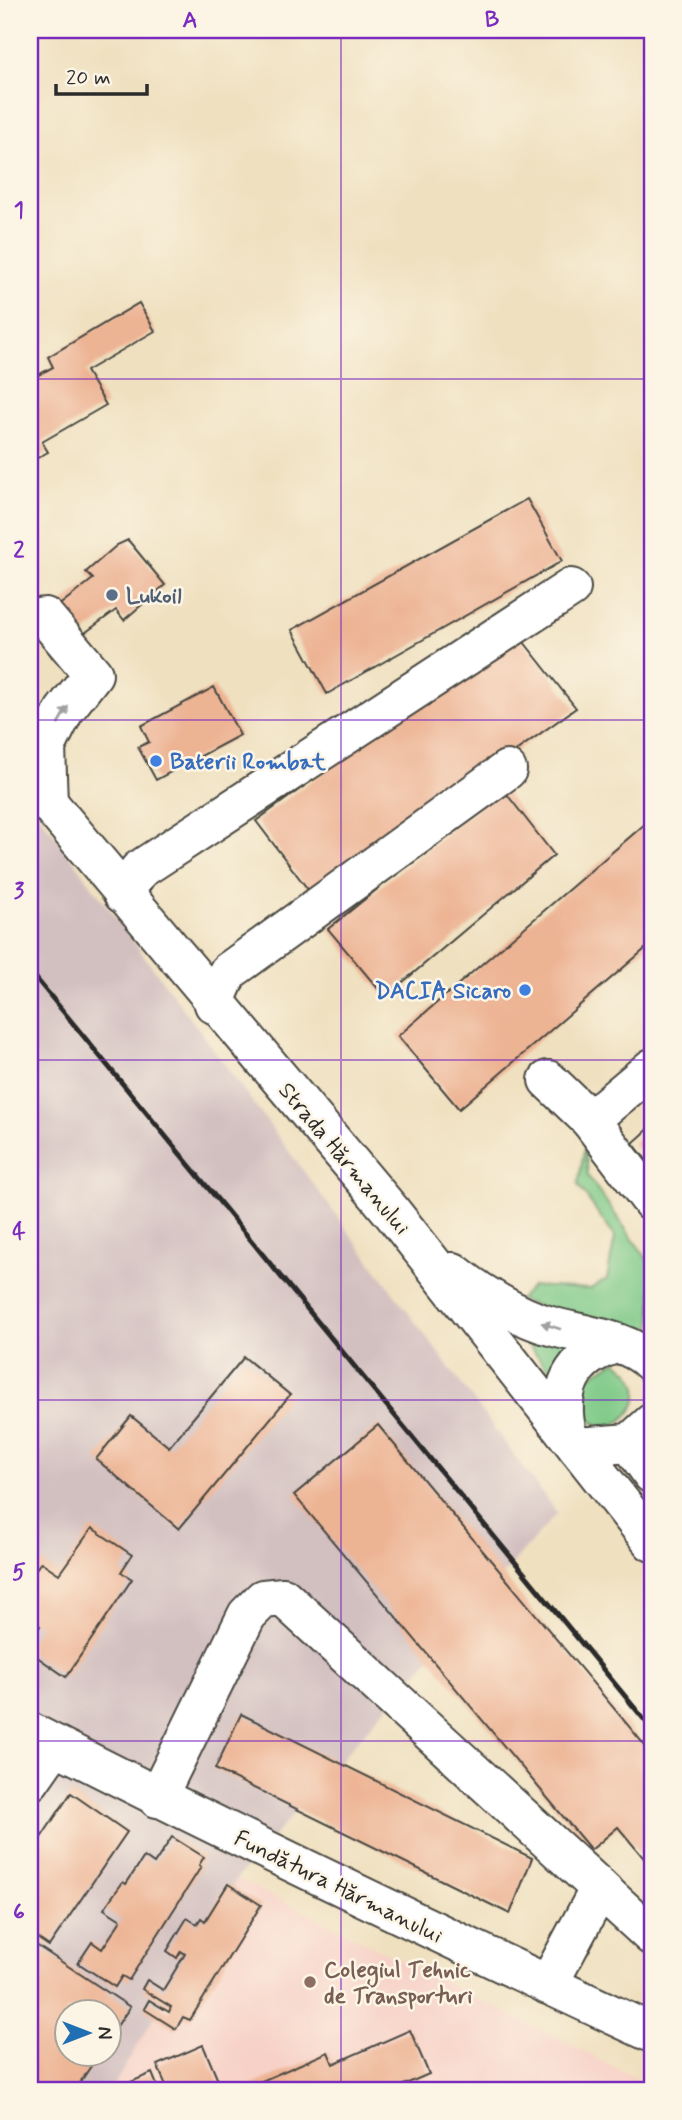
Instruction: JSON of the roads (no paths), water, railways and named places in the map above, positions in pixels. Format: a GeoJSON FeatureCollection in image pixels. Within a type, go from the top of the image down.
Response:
{"type":"FeatureCollection","features":[{"type":"Feature","properties":{"kind":"main road"},"geometry":{"type":"LineString","coordinates":[[123,894],[139,870],[571,588]]}},
{"type":"Feature","properties":{"kind":"main road"},"geometry":{"type":"LineString","coordinates":[[30,619],[44,617],[93,674],[64,711],[46,747],[39,792]]}},
{"type":"Feature","properties":{"kind":"main road"},"geometry":{"type":"LineString","coordinates":[[214,1004],[228,972],[507,770]]}},
{"type":"Feature","properties":{"kind":"main road","name":"Strada Hărmanului"},"geometry":{"type":"LineString","coordinates":[[39,792],[416,1242],[652,1542]]}},
{"type":"Feature","properties":{"kind":"main road"},"geometry":{"type":"LineString","coordinates":[[590,1119],[652,1068]]}},
{"type":"Feature","properties":{"kind":"main road"},"geometry":{"type":"LineString","coordinates":[[548,1080],[590,1119],[652,1202]]}},
{"type":"Feature","properties":{"kind":"main road"},"geometry":{"type":"LineString","coordinates":[[416,1242],[459,1277],[514,1310],[544,1324],[634,1344],[652,1363]]}},
{"type":"Feature","properties":{"kind":"main road"},"geometry":{"type":"LineString","coordinates":[[634,1344],[592,1353],[573,1373],[565,1388],[562,1411],[572,1441],[641,1433],[652,1474]]}},
{"type":"Feature","properties":{"kind":"main road"},"geometry":{"type":"LineString","coordinates":[[157,1798],[247,1615],[263,1599],[284,1597],[652,1936]]}},
{"type":"Feature","properties":{"kind":"main road"},"geometry":{"type":"LineString","coordinates":[[30,1781],[42,1739]]}},
{"type":"Feature","properties":{"kind":"main road","name":"Fundătura Hărmanului"},"geometry":{"type":"LineString","coordinates":[[42,1739],[157,1798],[652,2033]]}},
{"type":"Feature","properties":{"kind":"main road"},"geometry":{"type":"LineString","coordinates":[[548,1985],[600,1888]]}},
{"type":"Feature","properties":{"kind":"railway"},"geometry":{"type":"LineString","coordinates":[[30,971],[652,1729]]}},
{"type":"Feature","properties":{"kind":"place","name":"Lukoil"},"geometry":{"type":"Point","coordinates":[112,595]}},
{"type":"Feature","properties":{"kind":"place","name":"Baterii Rombat"},"geometry":{"type":"Point","coordinates":[156,761]}},
{"type":"Feature","properties":{"kind":"place","name":"DACIA Sicaro"},"geometry":{"type":"Point","coordinates":[525,990]}},
{"type":"Feature","properties":{"kind":"place","name":"Colegiul Tehnic de Transporturi"},"geometry":{"type":"Point","coordinates":[310,1982]}}]}
